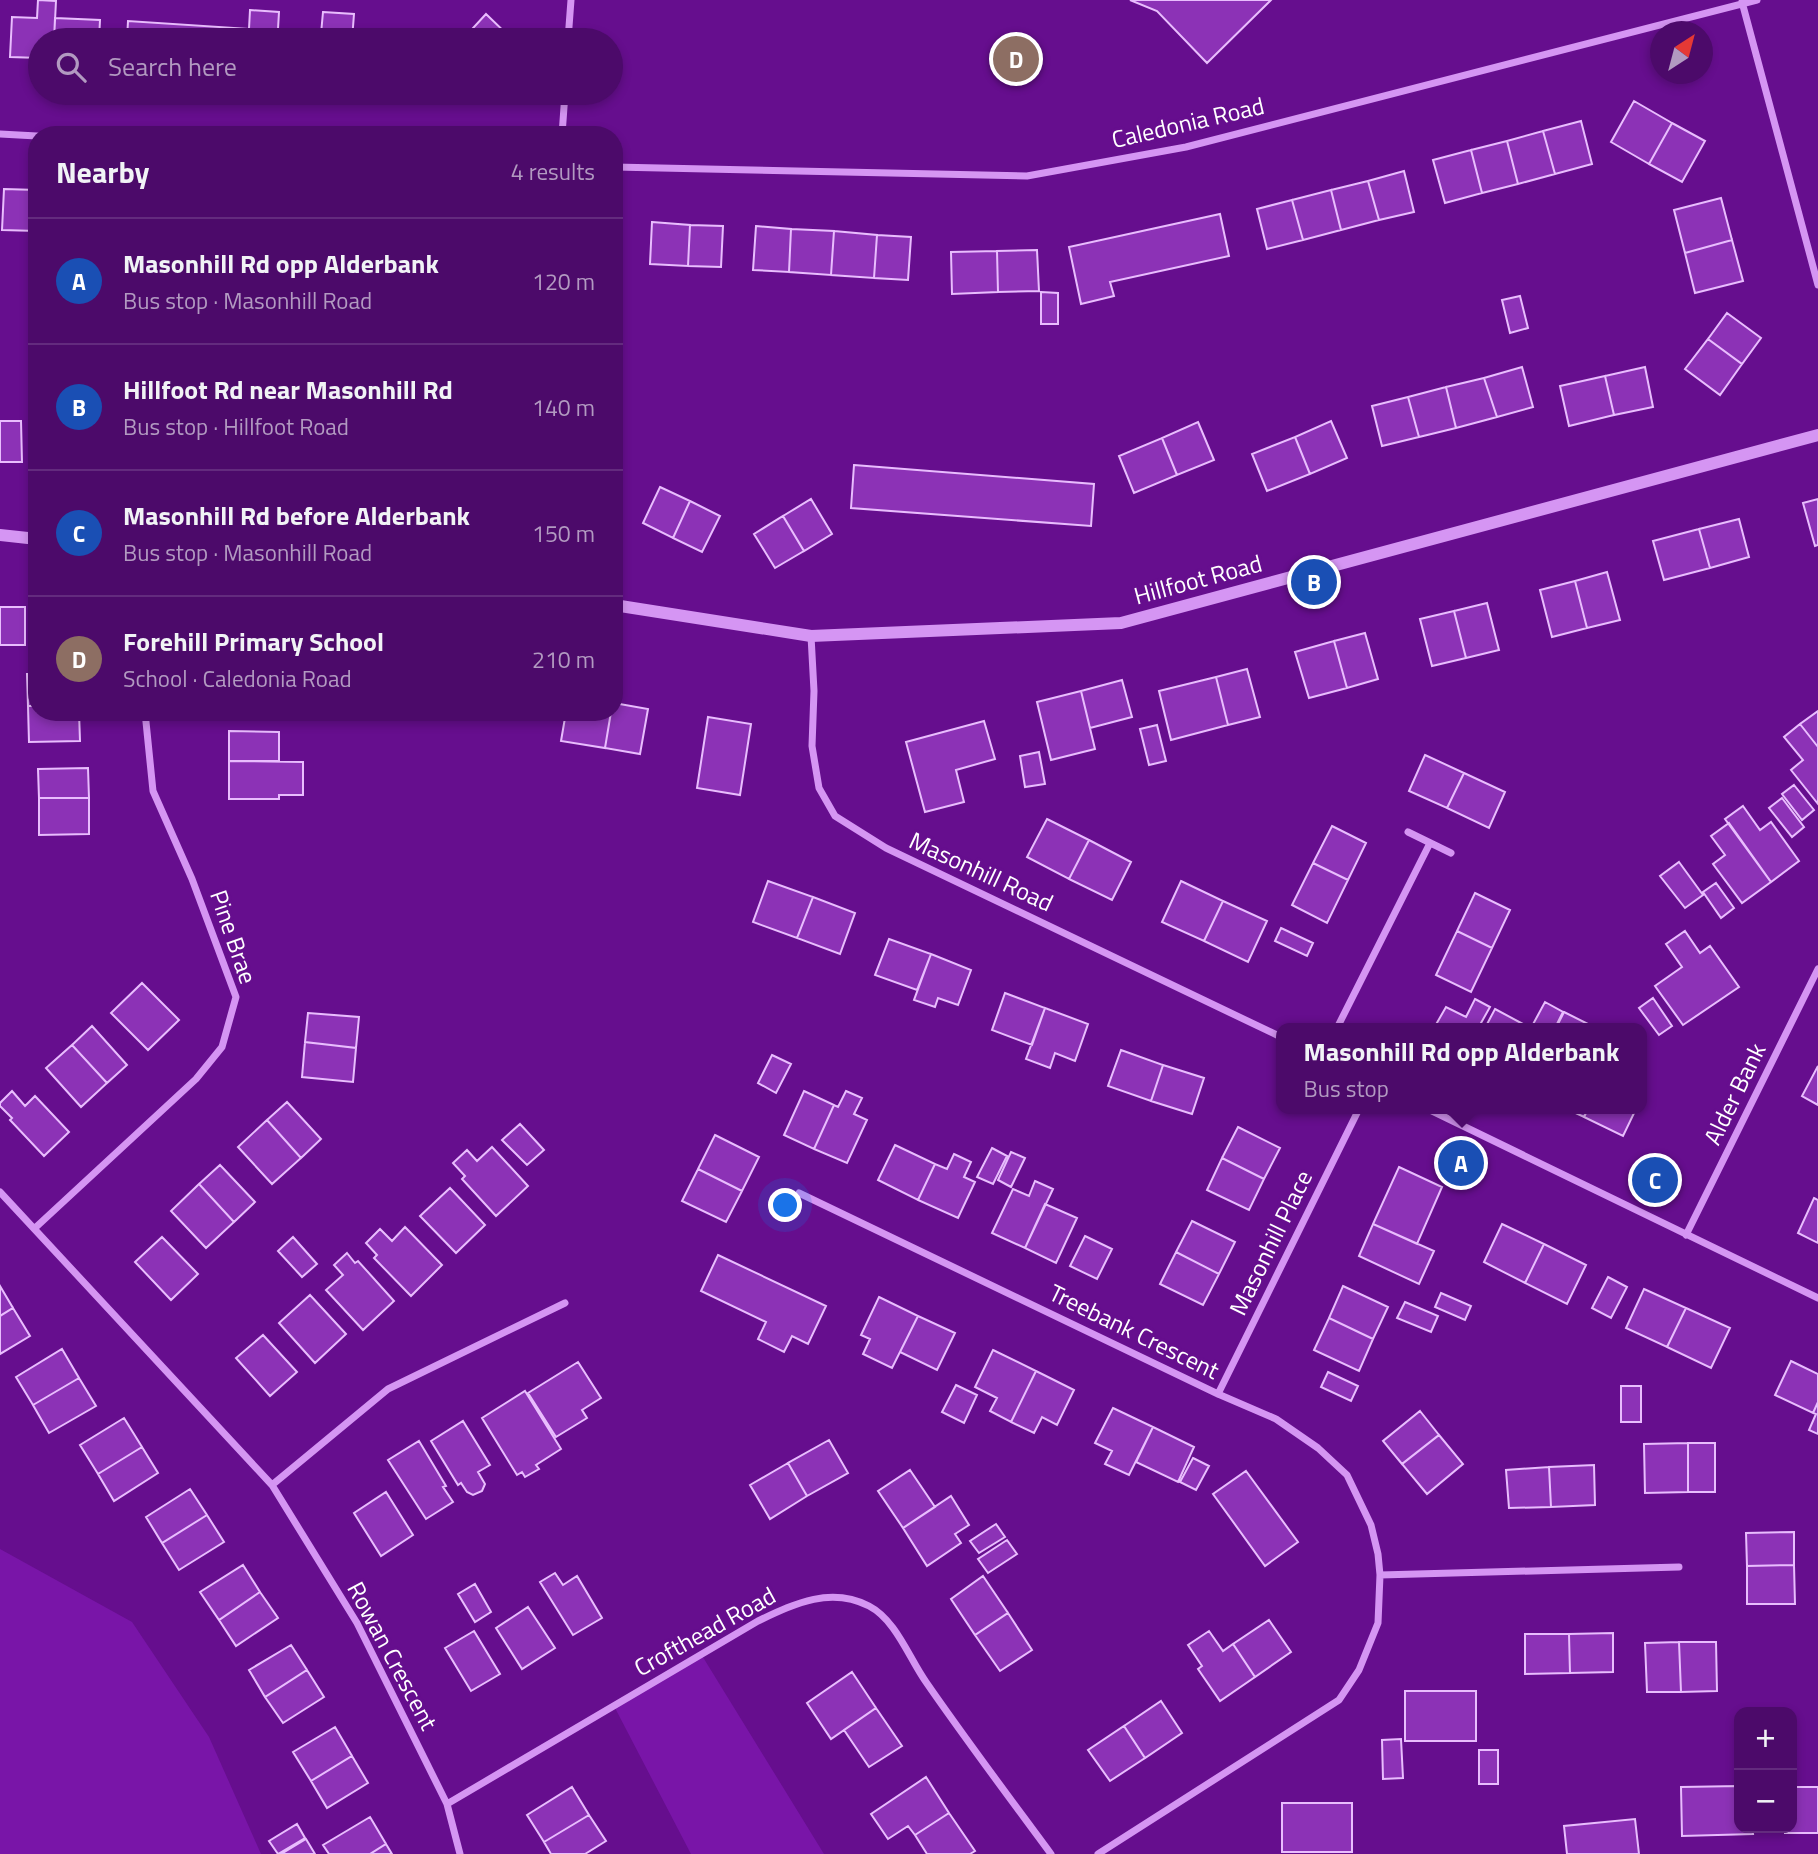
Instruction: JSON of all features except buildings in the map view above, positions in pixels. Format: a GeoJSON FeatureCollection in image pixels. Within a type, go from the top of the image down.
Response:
{"type":"FeatureCollection","features":[{"type":"Feature","properties":{"kind":"street"},"geometry":{"type":"LineString","coordinates":[[569,28],[571,0]]}},
{"type":"Feature","properties":{"kind":"street","name":"Caledonia Road"},"geometry":{"type":"LineString","coordinates":[[623,167],[1027,176],[1186,146],[1757,0]]}},
{"type":"Feature","properties":{"kind":"street"},"geometry":{"type":"LineString","coordinates":[[1742,2],[1818,285]]}},
{"type":"Feature","properties":{"kind":"street"},"geometry":{"type":"LineString","coordinates":[[563,126],[564,105]]}},
{"type":"Feature","properties":{"kind":"street"},"geometry":{"type":"LineString","coordinates":[[0,134],[28,135]]}},
{"type":"Feature","properties":{"kind":"street","name":"Hillfoot Road"},"geometry":{"type":"LineString","coordinates":[[623,606],[811,636],[1121,623],[1818,435]]}},
{"type":"Feature","properties":{"kind":"street"},"geometry":{"type":"LineString","coordinates":[[0,535],[28,538]]}},
{"type":"Feature","properties":{"kind":"street","name":"Masonhill Road"},"geometry":{"type":"LineString","coordinates":[[811,636],[814,691],[812,746],[819,788],[835,816],[886,848],[1276,1035]]}},
{"type":"Feature","properties":{"kind":"street","name":"Pine Brae"},"geometry":{"type":"LineString","coordinates":[[35,1228],[196,1079],[222,1047],[236,997],[192,879],[153,791],[146,721]]}},
{"type":"Feature","properties":{"kind":"street"},"geometry":{"type":"LineString","coordinates":[[1408,832],[1451,853]]}},
{"type":"Feature","properties":{"kind":"street"},"geometry":{"type":"LineString","coordinates":[[1340,1023],[1430,843]]}},
{"type":"Feature","properties":{"kind":"street","name":"Alder Bank"},"geometry":{"type":"LineString","coordinates":[[1686,1235],[1818,969]]}},
{"type":"Feature","properties":{"kind":"street","name":"Masonhill Place"},"geometry":{"type":"LineString","coordinates":[[1219,1394],[1357,1114]]}},
{"type":"Feature","properties":{"kind":"street"},"geometry":{"type":"LineString","coordinates":[[1438,1114],[1818,1298]]}},
{"type":"Feature","properties":{"kind":"street","name":"Rowan Crescent"},"geometry":{"type":"LineString","coordinates":[[0,1192],[272,1485],[357,1623],[447,1804],[460,1854]]}},
{"type":"Feature","properties":{"kind":"street","name":"Treebank Crescent"},"geometry":{"type":"LineString","coordinates":[[799,1193],[1276,1419],[1318,1448],[1347,1475],[1371,1525],[1380,1575],[1378,1623],[1359,1670],[1339,1700],[1098,1854]]}},
{"type":"Feature","properties":{"kind":"street"},"geometry":{"type":"LineString","coordinates":[[272,1485],[388,1389],[565,1303]]}},
{"type":"Feature","properties":{"kind":"street"},"geometry":{"type":"LineString","coordinates":[[1380,1575],[1679,1567]]}},
{"type":"Feature","properties":{"kind":"street","name":"Crofthead Road"},"geometry":{"type":"LineString","coordinates":[[447,1804],[758,1621],[799,1601],[833,1595],[870,1606],[895,1630],[924,1679],[1051,1854]]}},
{"type":"Feature","properties":{"kind":"shaded area"},"geometry":{"type":"Polygon","coordinates":[[[0,1549],[132,1622],[209,1737],[261,1854],[0,1854],[0,1549]]]}},
{"type":"Feature","properties":{"kind":"shaded area"},"geometry":{"type":"Polygon","coordinates":[[[701,1654],[824,1854],[691,1854],[614,1706],[701,1654]]]}},
{"type":"Feature","properties":{"kind":"place","name":"Forehill Primary School"},"geometry":{"type":"Point","coordinates":[1016,59]}},
{"type":"Feature","properties":{"kind":"place","name":"Hillfoot Rd near Masonhill Rd"},"geometry":{"type":"Point","coordinates":[1314,582]}},
{"type":"Feature","properties":{"kind":"place","name":"Masonhill Rd opp Alderbank"},"geometry":{"type":"Point","coordinates":[1461,1163]}},
{"type":"Feature","properties":{"kind":"place","name":"Masonhill Rd before Alderbank"},"geometry":{"type":"Point","coordinates":[1655,1180]}}]}
